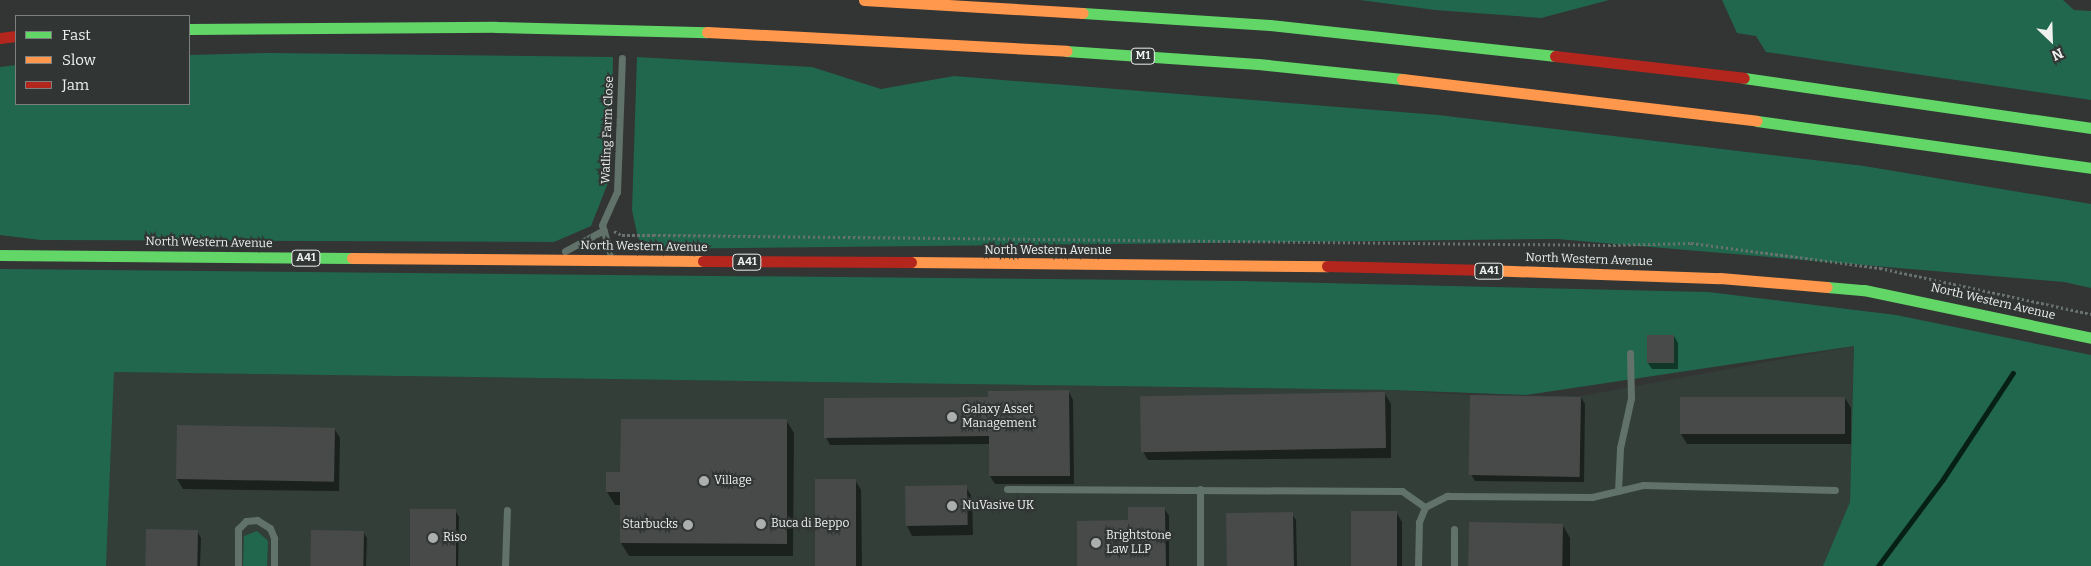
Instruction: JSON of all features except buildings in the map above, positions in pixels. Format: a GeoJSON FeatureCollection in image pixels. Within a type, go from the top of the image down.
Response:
{"type":"FeatureCollection","features":[{"type":"Feature","properties":{"kind":"highway"},"geometry":{"type":"LineString","coordinates":[[864,0],[1270,25],[1435,42],[1755,79],[2091,128]]}},
{"type":"Feature","properties":{"kind":"highway","name":"M1"},"geometry":{"type":"LineString","coordinates":[[190,29],[486,27],[726,33],[966,44],[1238,63],[1608,100],[1928,143],[2091,168]]}},
{"type":"Feature","properties":{"kind":"highway"},"geometry":{"type":"LineString","coordinates":[[0,37],[15,36]]}},
{"type":"Feature","properties":{"kind":"highway","name":"North Western Avenue"},"geometry":{"type":"LineString","coordinates":[[0,255],[1348,266],[1720,278],[1864,290],[2091,338]]}},
{"type":"Feature","properties":{"kind":"lane","name":"Watling Farm Close"},"geometry":{"type":"LineString","coordinates":[[604,230],[602,225],[617,192],[622,58]]}},
{"type":"Feature","properties":{"kind":"lane"},"geometry":{"type":"LineString","coordinates":[[548,260],[604,230],[613,260]]}},
{"type":"Feature","properties":{"kind":"lane"},"geometry":{"type":"LineString","coordinates":[[1618,491],[1620,448],[1631,398],[1630,354]]}},
{"type":"Feature","properties":{"kind":"lane"},"geometry":{"type":"LineString","coordinates":[[1418,566],[1418,522],[1425,507],[1447,496],[1592,497],[1642,485],[1835,490]]}},
{"type":"Feature","properties":{"kind":"lane"},"geometry":{"type":"LineString","coordinates":[[1007,489],[1402,491],[1425,507]]}},
{"type":"Feature","properties":{"kind":"lane"},"geometry":{"type":"LineString","coordinates":[[1200,489],[1200,566]]}},
{"type":"Feature","properties":{"kind":"lane"},"geometry":{"type":"LineString","coordinates":[[505,566],[507,510]]}},
{"type":"Feature","properties":{"kind":"lane"},"geometry":{"type":"LineString","coordinates":[[238,566],[238,529],[246,521],[257,520],[270,528],[274,538],[274,566]]}},
{"type":"Feature","properties":{"kind":"lane"},"geometry":{"type":"LineString","coordinates":[[1454,529],[1454,566]]}},
{"type":"Feature","properties":{"kind":"shaded area"},"geometry":{"type":"Polygon","coordinates":[[[1854,346],[1850,502],[1823,566],[106,566],[114,372],[1392,390],[1470,395],[1581,396],[1854,346]]]}},
{"type":"Feature","properties":{"kind":"green space"},"geometry":{"type":"Polygon","coordinates":[[[1360,0],[1609,0],[1541,18],[1435,10],[1360,0]]]}},
{"type":"Feature","properties":{"kind":"green space"},"geometry":{"type":"Polygon","coordinates":[[[1722,0],[2063,0],[2074,10],[2091,11],[2091,100],[1766,52],[1756,36],[1737,33],[1722,0]]]}},
{"type":"Feature","properties":{"kind":"green space"},"geometry":{"type":"Polygon","coordinates":[[[268,53],[613,57],[611,175],[591,226],[554,242],[41,240],[0,235],[0,67],[15,65],[15,105],[190,105],[190,55],[268,53]]]}},
{"type":"Feature","properties":{"kind":"green space"},"geometry":{"type":"Polygon","coordinates":[[[637,57],[812,67],[881,89],[954,76],[1438,115],[1864,166],[2091,204],[2091,288],[2064,282],[1557,239],[647,249],[638,238],[632,210],[637,57]]]}},
{"type":"Feature","properties":{"kind":"green space"},"geometry":{"type":"Polygon","coordinates":[[[0,269],[1241,281],[1708,292],[1896,315],[2091,355],[2091,566],[1823,566],[1850,502],[1854,346],[1526,395],[1392,390],[114,372],[106,566],[0,566],[0,269]]]}},
{"type":"Feature","properties":{"kind":"green space"},"geometry":{"type":"Polygon","coordinates":[[[257,531],[268,541],[267,566],[243,566],[244,536],[257,531]]]}},
{"type":"Feature","properties":{"kind":"waterway"},"geometry":{"type":"LineString","coordinates":[[1878,566],[1943,479],[2013,373]]}},
{"type":"Feature","properties":{"kind":"traffic: fast"},"geometry":{"type":"LineString","coordinates":[[1083,13],[1270,25],[1555,56]]}},
{"type":"Feature","properties":{"kind":"traffic: fast"},"geometry":{"type":"LineString","coordinates":[[190,29],[496,27],[707,32]]}},
{"type":"Feature","properties":{"kind":"traffic: fast"},"geometry":{"type":"LineString","coordinates":[[1066,51],[1258,64],[1402,79]]}},
{"type":"Feature","properties":{"kind":"traffic: fast"},"geometry":{"type":"LineString","coordinates":[[1744,78],[2091,128]]}},
{"type":"Feature","properties":{"kind":"traffic: fast"},"geometry":{"type":"LineString","coordinates":[[1757,121],[2091,168]]}},
{"type":"Feature","properties":{"kind":"traffic: fast"},"geometry":{"type":"LineString","coordinates":[[0,255],[352,258]]}},
{"type":"Feature","properties":{"kind":"traffic: fast"},"geometry":{"type":"LineString","coordinates":[[1827,287],[1864,290],[2091,338]]}},
{"type":"Feature","properties":{"kind":"traffic: slow"},"geometry":{"type":"LineString","coordinates":[[864,0],[1083,13]]}},
{"type":"Feature","properties":{"kind":"traffic: slow"},"geometry":{"type":"LineString","coordinates":[[707,32],[1066,51]]}},
{"type":"Feature","properties":{"kind":"traffic: slow"},"geometry":{"type":"LineString","coordinates":[[1402,79],[1757,121]]}},
{"type":"Feature","properties":{"kind":"traffic: slow"},"geometry":{"type":"LineString","coordinates":[[352,258],[703,261]]}},
{"type":"Feature","properties":{"kind":"traffic: slow"},"geometry":{"type":"LineString","coordinates":[[911,262],[1327,266]]}},
{"type":"Feature","properties":{"kind":"traffic: slow"},"geometry":{"type":"LineString","coordinates":[[1486,270],[1720,278],[1827,287]]}},
{"type":"Feature","properties":{"kind":"traffic: jam"},"geometry":{"type":"LineString","coordinates":[[0,38],[15,36]]}},
{"type":"Feature","properties":{"kind":"traffic: jam"},"geometry":{"type":"LineString","coordinates":[[1555,56],[1744,78]]}},
{"type":"Feature","properties":{"kind":"traffic: jam"},"geometry":{"type":"LineString","coordinates":[[703,261],[911,262]]}},
{"type":"Feature","properties":{"kind":"traffic: jam"},"geometry":{"type":"LineString","coordinates":[[1327,266],[1486,270]]}},
{"type":"Feature","properties":{"kind":"place","name":"Galaxy Asset Management"},"geometry":{"type":"Point","coordinates":[952,417]}},
{"type":"Feature","properties":{"kind":"place","name":"Village"},"geometry":{"type":"Point","coordinates":[704,481]}},
{"type":"Feature","properties":{"kind":"place","name":"NuVasive UK"},"geometry":{"type":"Point","coordinates":[952,506]}},
{"type":"Feature","properties":{"kind":"place","name":"Buca di Beppo"},"geometry":{"type":"Point","coordinates":[761,524]}},
{"type":"Feature","properties":{"kind":"place","name":"Starbucks"},"geometry":{"type":"Point","coordinates":[688,525]}},
{"type":"Feature","properties":{"kind":"place","name":"Riso"},"geometry":{"type":"Point","coordinates":[433,538]}},
{"type":"Feature","properties":{"kind":"place","name":"Brightstone Law LLP"},"geometry":{"type":"Point","coordinates":[1096,543]}}]}
